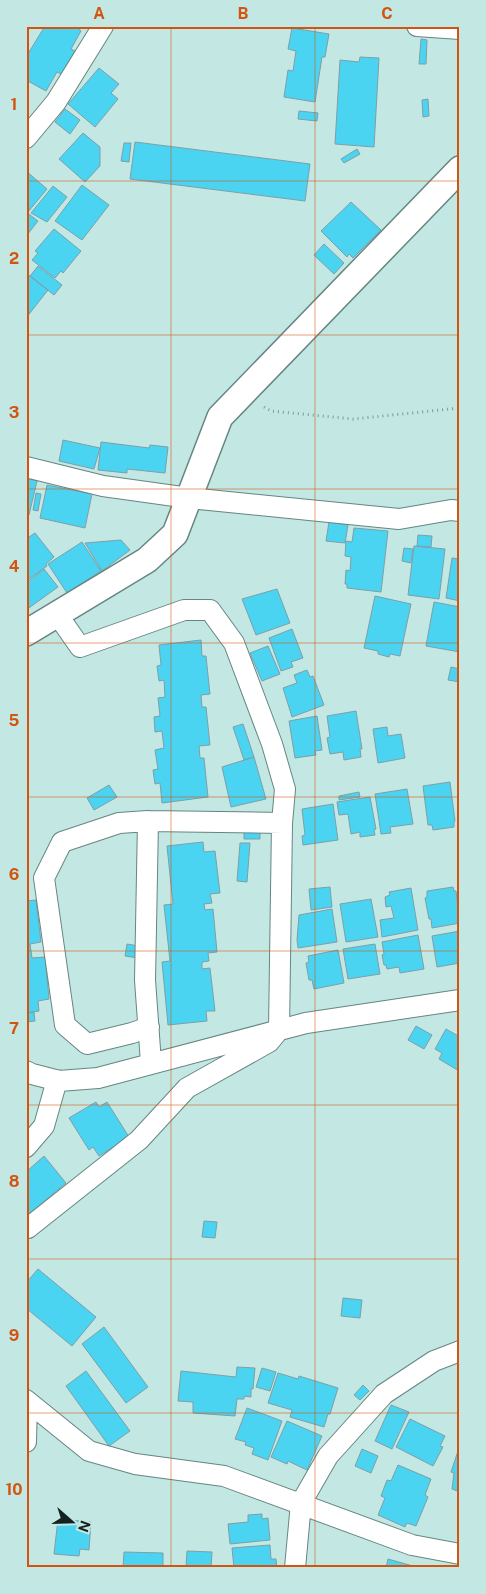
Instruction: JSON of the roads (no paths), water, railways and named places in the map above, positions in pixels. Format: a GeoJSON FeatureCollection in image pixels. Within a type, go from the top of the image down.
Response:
{"type":"FeatureCollection","features":[{"type":"Feature","properties":{"kind":"street"},"geometry":{"type":"LineString","coordinates":[[26,138],[56,102],[103,26]]}},
{"type":"Feature","properties":{"kind":"street"},"geometry":{"type":"LineString","coordinates":[[417,26],[460,29]]}},
{"type":"Feature","properties":{"kind":"street"},"geometry":{"type":"LineString","coordinates":[[26,633],[147,560],[175,534],[220,417],[460,169]]}},
{"type":"Feature","properties":{"kind":"street"},"geometry":{"type":"LineString","coordinates":[[26,467],[103,486],[188,498],[399,520],[451,510],[460,511]]}},
{"type":"Feature","properties":{"kind":"street"},"geometry":{"type":"LineString","coordinates":[[26,1225],[28,1228],[139,1140],[187,1088],[269,1042],[279,1030],[282,823],[285,789],[272,744],[234,643],[210,610],[184,610],[80,647],[57,614]]}},
{"type":"Feature","properties":{"kind":"street"},"geometry":{"type":"LineString","coordinates":[[140,1030],[87,1044],[65,1025],[35,878],[62,842],[119,823],[148,821],[282,823]]}},
{"type":"Feature","properties":{"kind":"street"},"geometry":{"type":"LineString","coordinates":[[148,821],[145,980],[140,1030],[151,1063]]}},
{"type":"Feature","properties":{"kind":"street"},"geometry":{"type":"LineString","coordinates":[[26,1071],[57,1080],[98,1078],[306,1023],[460,1000]]}},
{"type":"Feature","properties":{"kind":"street"},"geometry":{"type":"LineString","coordinates":[[26,1147],[44,1126],[57,1080]]}},
{"type":"Feature","properties":{"kind":"street"},"geometry":{"type":"LineString","coordinates":[[296,1568],[300,1503],[328,1456],[384,1394],[434,1361],[460,1351]]}},
{"type":"Feature","properties":{"kind":"street"},"geometry":{"type":"LineString","coordinates":[[27,1400],[89,1451],[135,1464],[224,1476],[412,1545],[460,1554]]}},
{"type":"Feature","properties":{"kind":"street"},"geometry":{"type":"LineString","coordinates":[[26,1442],[27,1400]]}}]}
